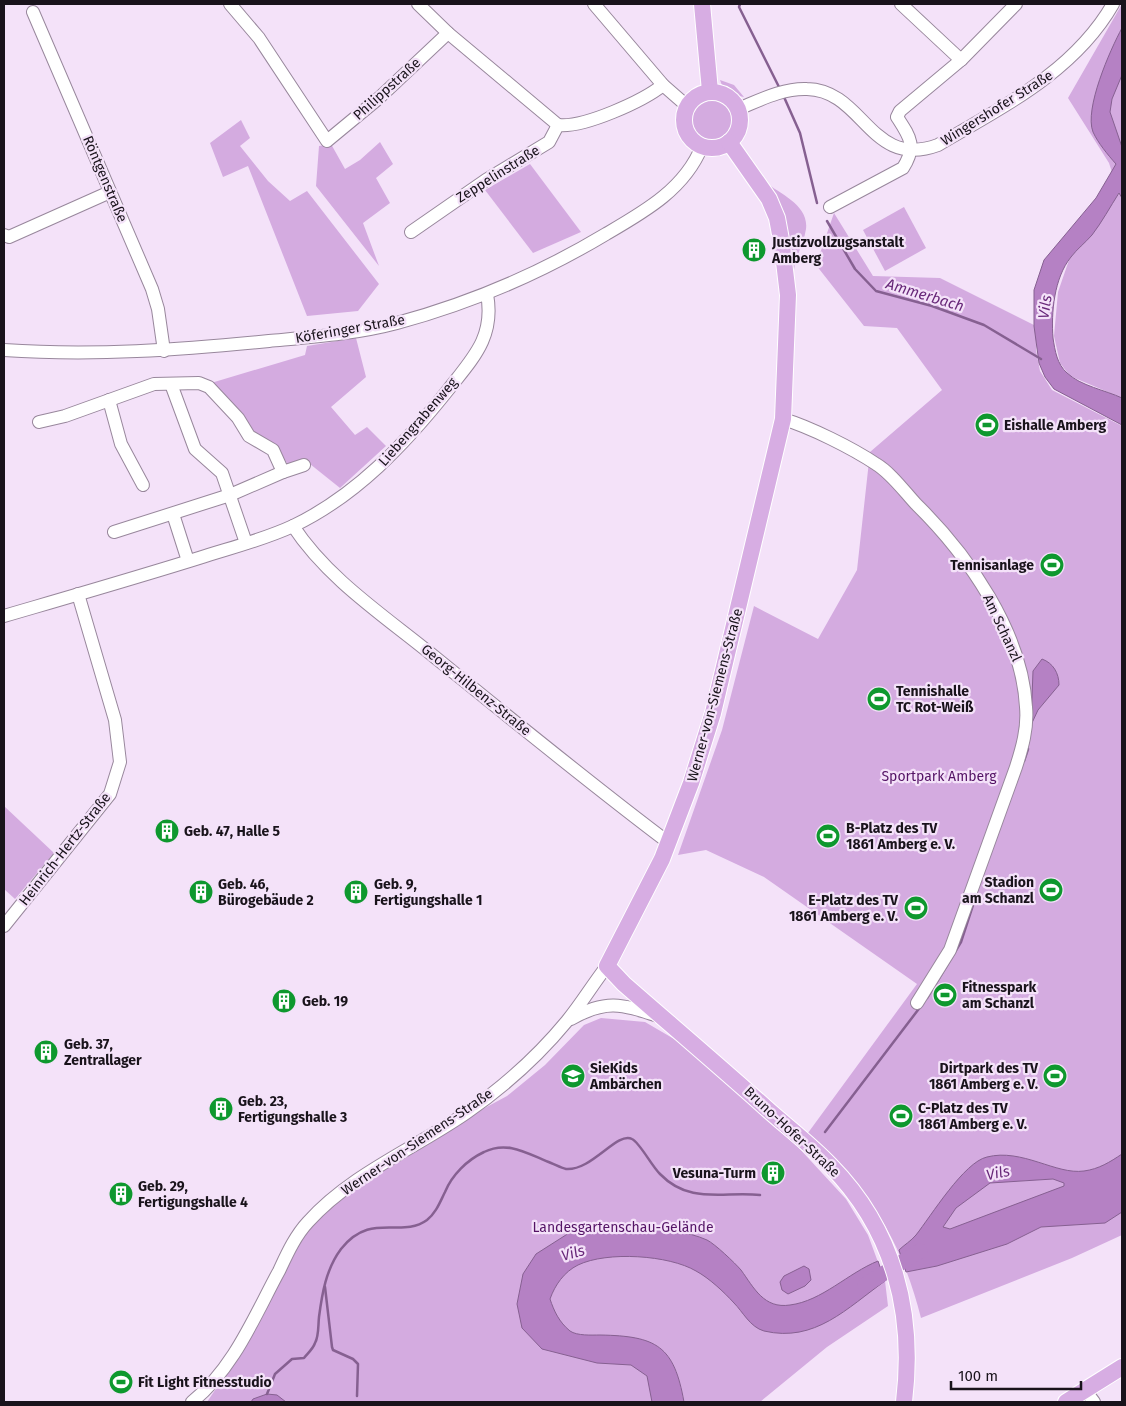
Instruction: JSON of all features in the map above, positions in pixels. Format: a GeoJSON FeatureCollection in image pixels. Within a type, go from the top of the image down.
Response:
{"type":"FeatureCollection","features":[{"type":"Feature","properties":{"kind":"main road"},"geometry":{"type":"LineString","coordinates":[[702,4],[710,91]]}},
{"type":"Feature","properties":{"kind":"main road"},"geometry":{"type":"LineString","coordinates":[[710,91],[724,94],[730,98],[738,109],[739,127],[729,142],[712,148],[702,146],[690,137],[684,122],[687,106],[694,98],[710,91]]}},
{"type":"Feature","properties":{"kind":"main road","name":"Werner-von-Siemens-Straße"},"geometry":{"type":"LineString","coordinates":[[607,966],[669,843],[692,783],[713,713],[783,419],[788,295],[777,218],[769,199],[729,142]]}},
{"type":"Feature","properties":{"kind":"main road","name":"Bruno-Hofer-Straße"},"geometry":{"type":"LineString","coordinates":[[607,966],[624,984],[830,1164],[852,1190],[879,1233],[894,1269],[904,1309],[908,1349],[904,1402]]}},
{"type":"Feature","properties":{"kind":"main road"},"geometry":{"type":"LineString","coordinates":[[1066,1402],[1090,1396],[1122,1367]]}},
{"type":"Feature","properties":{"kind":"street","name":"Philippstraße"},"geometry":{"type":"LineString","coordinates":[[230,4],[259,38],[324,140],[327,141],[378,98],[448,33]]}},
{"type":"Feature","properties":{"kind":"street"},"geometry":{"type":"LineString","coordinates":[[418,4],[448,33],[558,125],[576,124],[628,106],[644,98],[663,84]]}},
{"type":"Feature","properties":{"kind":"street"},"geometry":{"type":"LineString","coordinates":[[594,4],[663,84],[687,106]]}},
{"type":"Feature","properties":{"kind":"street","name":"Wingershofer Straße"},"geometry":{"type":"LineString","coordinates":[[738,109],[771,95],[793,89],[818,90],[842,101],[875,135],[889,145],[911,151],[926,150],[938,145],[1039,83],[1056,70],[1084,43],[1103,21],[1113,4]]}},
{"type":"Feature","properties":{"kind":"street"},"geometry":{"type":"LineString","coordinates":[[830,207],[903,168],[912,145],[908,134],[897,117],[900,111],[962,60],[1012,5]]}},
{"type":"Feature","properties":{"kind":"street"},"geometry":{"type":"LineString","coordinates":[[903,9],[962,60]]}},
{"type":"Feature","properties":{"kind":"street","name":"Röntgenstraße"},"geometry":{"type":"LineString","coordinates":[[33,12],[152,289],[160,318],[164,351]]}},
{"type":"Feature","properties":{"kind":"street","name":"Zeppelinstraße"},"geometry":{"type":"LineString","coordinates":[[411,232],[486,180],[549,142],[558,125]]}},
{"type":"Feature","properties":{"kind":"street","name":"Köferinger Straße"},"geometry":{"type":"LineString","coordinates":[[4,350],[36,352],[164,351],[303,338],[376,328],[443,310],[487,294],[584,247],[652,204],[686,176],[702,146]]}},
{"type":"Feature","properties":{"kind":"street"},"geometry":{"type":"LineString","coordinates":[[4,235],[9,237],[110,192]]}},
{"type":"Feature","properties":{"kind":"street","name":"Liebengrabenweg"},"geometry":{"type":"LineString","coordinates":[[4,616],[246,543],[292,526],[343,496],[381,466],[413,432],[482,346],[488,326],[490,308],[487,294]]}},
{"type":"Feature","properties":{"kind":"street"},"geometry":{"type":"LineString","coordinates":[[39,422],[65,416],[154,384],[199,383],[209,387],[238,418],[249,436],[273,450],[283,472]]}},
{"type":"Feature","properties":{"kind":"street"},"geometry":{"type":"LineString","coordinates":[[172,384],[195,449],[222,473],[246,543]]}},
{"type":"Feature","properties":{"kind":"street"},"geometry":{"type":"LineString","coordinates":[[109,400],[121,444],[143,485]]}},
{"type":"Feature","properties":{"kind":"street","name":"Am Schanzl"},"geometry":{"type":"LineString","coordinates":[[783,419],[877,464],[931,518],[972,569],[994,608],[1017,658],[1024,684],[1026,718],[1024,743],[1016,767],[950,950],[916,1003]]}},
{"type":"Feature","properties":{"kind":"street"},"geometry":{"type":"LineString","coordinates":[[114,532],[230,495],[304,465]]}},
{"type":"Feature","properties":{"kind":"street"},"geometry":{"type":"LineString","coordinates":[[173,514],[188,561]]}},
{"type":"Feature","properties":{"kind":"street","name":"Georg-Hilbenz-Straße"},"geometry":{"type":"LineString","coordinates":[[292,526],[309,548],[352,590],[564,762],[669,843]]}},
{"type":"Feature","properties":{"kind":"street","name":"Heinrich-Hertz-Straße"},"geometry":{"type":"LineString","coordinates":[[4,926],[110,794],[120,762],[114,720],[78,594]]}},
{"type":"Feature","properties":{"kind":"street","name":"Werner-von-Siemens-Straße"},"geometry":{"type":"LineString","coordinates":[[192,1402],[215,1380],[236,1351],[306,1223],[330,1200],[385,1162],[466,1113],[496,1090],[566,1022],[607,966]]}},
{"type":"Feature","properties":{"kind":"street"},"geometry":{"type":"LineString","coordinates":[[566,1022],[593,1007],[612,1004],[619,1004],[664,1017]]}},
{"type":"Feature","properties":{"kind":"green space"},"geometry":{"type":"Polygon","coordinates":[[[1122,4],[1122,398],[1070,376],[1060,363],[1054,336],[1058,292],[1069,260],[1119,194],[1109,163],[1068,98],[1122,4]]]}},
{"type":"Feature","properties":{"kind":"green space"},"geometry":{"type":"Polygon","coordinates":[[[720,80],[734,85],[744,97],[729,92],[720,80]]]}},
{"type":"Feature","properties":{"kind":"green space"},"geometry":{"type":"Polygon","coordinates":[[[713,98],[725,102],[731,108],[735,120],[731,132],[725,138],[713,142],[701,138],[695,132],[691,120],[695,108],[701,102],[713,98]]]}},
{"type":"Feature","properties":{"kind":"green space"},"geometry":{"type":"Polygon","coordinates":[[[241,120],[250,138],[240,146],[268,181],[290,201],[307,191],[379,284],[358,311],[307,316],[248,166],[223,177],[210,143],[241,120]]]}},
{"type":"Feature","properties":{"kind":"green space"},"geometry":{"type":"Polygon","coordinates":[[[380,142],[393,164],[376,178],[390,203],[363,223],[379,266],[316,186],[319,146],[331,144],[345,169],[360,160],[380,142]]]}},
{"type":"Feature","properties":{"kind":"green space"},"geometry":{"type":"Polygon","coordinates":[[[530,164],[581,232],[533,253],[485,190],[530,164]]]}},
{"type":"Feature","properties":{"kind":"green space"},"geometry":{"type":"Polygon","coordinates":[[[765,182],[792,201],[803,213],[806,221],[805,234],[794,270],[765,182]]]}},
{"type":"Feature","properties":{"kind":"green space"},"geometry":{"type":"Polygon","coordinates":[[[904,207],[926,248],[885,271],[863,230],[904,207]]]}},
{"type":"Feature","properties":{"kind":"green space","name":"Sportpark Amberg"},"geometry":{"type":"Polygon","coordinates":[[[834,213],[873,276],[940,278],[1038,327],[1036,350],[1040,371],[1052,390],[1122,426],[1122,1235],[1072,1258],[921,1318],[911,1283],[897,1249],[880,1217],[853,1180],[805,1137],[917,984],[764,877],[706,850],[678,855],[722,730],[754,606],[818,639],[857,570],[870,452],[942,390],[897,328],[864,326],[816,265],[834,213]]]}},
{"type":"Feature","properties":{"kind":"green space"},"geometry":{"type":"Polygon","coordinates":[[[356,338],[366,377],[331,407],[355,435],[367,427],[386,446],[340,488],[305,460],[289,466],[276,447],[252,433],[242,413],[211,383],[305,355],[307,346],[356,338]]]}},
{"type":"Feature","properties":{"kind":"green space"},"geometry":{"type":"Polygon","coordinates":[[[4,806],[54,853],[15,899],[4,889],[4,806]]]}},
{"type":"Feature","properties":{"kind":"green space","name":"Landesgartenschau-Gelände"},"geometry":{"type":"Polygon","coordinates":[[[601,1018],[645,1022],[681,1043],[798,1147],[846,1199],[868,1235],[885,1281],[888,1306],[827,1347],[760,1402],[207,1402],[240,1353],[296,1244],[321,1217],[349,1191],[470,1116],[507,1096],[545,1065],[584,1025],[601,1018]]]}},
{"type":"Feature","properties":{"kind":"water"},"geometry":{"type":"Polygon","coordinates":[[[1122,28],[1122,75],[1112,99],[1110,112],[1122,147],[1122,198],[1119,193],[1092,235],[1065,265],[1057,285],[1053,307],[1053,338],[1057,357],[1067,373],[1086,385],[1122,398],[1122,425],[1054,389],[1045,377],[1039,363],[1034,326],[1034,290],[1044,260],[1096,198],[1116,164],[1095,136],[1091,122],[1095,95],[1111,50],[1122,28]]]}},
{"type":"Feature","properties":{"kind":"water"},"geometry":{"type":"Polygon","coordinates":[[[1042,659],[1055,669],[1059,685],[1038,710],[1031,725],[1033,671],[1042,659]]]}},
{"type":"Feature","properties":{"kind":"water"},"geometry":{"type":"Polygon","coordinates":[[[1122,1154],[1122,1212],[1105,1223],[1041,1227],[1007,1244],[937,1266],[906,1272],[899,1250],[916,1235],[958,1179],[978,1161],[1000,1155],[1013,1156],[1062,1169],[1084,1171],[1099,1167],[1122,1154]],[[1053,1179],[990,1183],[956,1208],[943,1227],[950,1229],[1064,1186],[1064,1183],[1053,1179]]]}},
{"type":"Feature","properties":{"kind":"water"},"geometry":{"type":"Polygon","coordinates":[[[640,1226],[683,1232],[707,1240],[720,1249],[741,1270],[761,1296],[773,1304],[790,1305],[813,1298],[878,1261],[885,1281],[829,1321],[815,1328],[799,1332],[782,1333],[759,1329],[747,1319],[716,1285],[696,1271],[670,1261],[654,1258],[621,1257],[605,1258],[578,1265],[564,1275],[552,1294],[550,1299],[557,1316],[566,1328],[577,1334],[636,1338],[660,1348],[668,1356],[675,1368],[684,1402],[652,1402],[647,1376],[631,1365],[597,1363],[542,1349],[522,1328],[517,1304],[523,1274],[536,1254],[569,1233],[640,1226]]]}},
{"type":"Feature","properties":{"kind":"water"},"geometry":{"type":"Polygon","coordinates":[[[804,1266],[809,1269],[811,1280],[805,1286],[788,1294],[782,1290],[780,1282],[784,1276],[804,1266]]]}},
{"type":"Feature","properties":{"kind":"water"},"geometry":{"type":"Polygon","coordinates":[[[267,1394],[277,1395],[286,1402],[251,1402],[253,1399],[267,1394]]]}},
{"type":"Feature","properties":{"kind":"waterway","name":"Ammerbach"},"geometry":{"type":"LineString","coordinates":[[740,4],[739,7],[779,87]]}},
{"type":"Feature","properties":{"kind":"waterway","name":"Ammerbach"},"geometry":{"type":"LineString","coordinates":[[784,97],[800,133],[817,203]]}},
{"type":"Feature","properties":{"kind":"waterway","name":"Ammerbach"},"geometry":{"type":"LineString","coordinates":[[827,221],[855,269],[876,291],[932,306],[984,325],[1041,359]]}},
{"type":"Feature","properties":{"kind":"waterway"},"geometry":{"type":"LineString","coordinates":[[1024,761],[1028,749]]}},
{"type":"Feature","properties":{"kind":"waterway"},"geometry":{"type":"LineString","coordinates":[[927,998],[961,942],[973,905]]}},
{"type":"Feature","properties":{"kind":"waterway"},"geometry":{"type":"LineString","coordinates":[[825,1132],[921,1006]]}},
{"type":"Feature","properties":{"kind":"waterway"},"geometry":{"type":"LineString","coordinates":[[267,1394],[275,1374],[292,1359],[304,1358],[314,1345],[318,1334],[323,1291],[332,1265],[341,1249],[352,1238],[363,1231],[375,1228],[407,1227],[427,1220],[435,1211],[456,1174],[472,1159],[484,1152],[501,1147],[510,1148],[526,1152],[566,1169],[576,1168],[585,1164],[626,1138],[635,1141],[660,1174],[671,1184],[683,1190],[707,1195],[760,1195]]}},
{"type":"Feature","properties":{"kind":"waterway","name":"Vils"},"geometry":{"type":"LineString","coordinates":[[865,1285],[920,1251]]}},
{"type":"Feature","properties":{"kind":"waterway"},"geometry":{"type":"LineString","coordinates":[[325,1287],[332,1347],[333,1350],[353,1359],[358,1364],[357,1396]]}},
{"type":"Feature","properties":{"kind":"place","name":"Justizvollzugsanstalt Amberg"},"geometry":{"type":"Point","coordinates":[754,250]}},
{"type":"Feature","properties":{"kind":"place","name":"Eishalle Amberg"},"geometry":{"type":"Point","coordinates":[987,425]}},
{"type":"Feature","properties":{"kind":"place","name":"Tennisanlage"},"geometry":{"type":"Point","coordinates":[1052,565]}},
{"type":"Feature","properties":{"kind":"place","name":"Tennishalle TC Rot-Weiß"},"geometry":{"type":"Point","coordinates":[879,699]}},
{"type":"Feature","properties":{"kind":"place","name":"Geb. 47, Halle 5"},"geometry":{"type":"Point","coordinates":[167,831]}},
{"type":"Feature","properties":{"kind":"place","name":"B-Platz des TV 1861 Amberg e. V."},"geometry":{"type":"Point","coordinates":[828,836]}},
{"type":"Feature","properties":{"kind":"place","name":"Stadion am Schanzl"},"geometry":{"type":"Point","coordinates":[1051,890]}},
{"type":"Feature","properties":{"kind":"place","name":"Geb. 46, Bürogebäude 2"},"geometry":{"type":"Point","coordinates":[201,892]}},
{"type":"Feature","properties":{"kind":"place","name":"Geb. 9, Fertigungshalle 1"},"geometry":{"type":"Point","coordinates":[356,892]}},
{"type":"Feature","properties":{"kind":"place","name":"E-Platz des TV 1861 Amberg e. V."},"geometry":{"type":"Point","coordinates":[916,908]}},
{"type":"Feature","properties":{"kind":"place","name":"Fitnesspark am Schanzl"},"geometry":{"type":"Point","coordinates":[945,995]}},
{"type":"Feature","properties":{"kind":"place","name":"Geb. 19"},"geometry":{"type":"Point","coordinates":[284,1001]}},
{"type":"Feature","properties":{"kind":"place","name":"Geb. 37, Zentrallager"},"geometry":{"type":"Point","coordinates":[46,1052]}},
{"type":"Feature","properties":{"kind":"place","name":"SieKids Ambärchen"},"geometry":{"type":"Point","coordinates":[573,1076]}},
{"type":"Feature","properties":{"kind":"place","name":"Dirtpark des TV 1861 Amberg e. V."},"geometry":{"type":"Point","coordinates":[1055,1076]}},
{"type":"Feature","properties":{"kind":"place","name":"Geb. 23, Fertigungshalle 3"},"geometry":{"type":"Point","coordinates":[221,1109]}},
{"type":"Feature","properties":{"kind":"place","name":"C-Platz des TV 1861 Amberg e. V."},"geometry":{"type":"Point","coordinates":[901,1116]}},
{"type":"Feature","properties":{"kind":"place","name":"Vesuna-Turm"},"geometry":{"type":"Point","coordinates":[773,1173]}},
{"type":"Feature","properties":{"kind":"place","name":"Geb. 29, Fertigungshalle 4"},"geometry":{"type":"Point","coordinates":[121,1194]}},
{"type":"Feature","properties":{"kind":"place","name":"Fit Light Fitnesstudio"},"geometry":{"type":"Point","coordinates":[121,1382]}}]}
